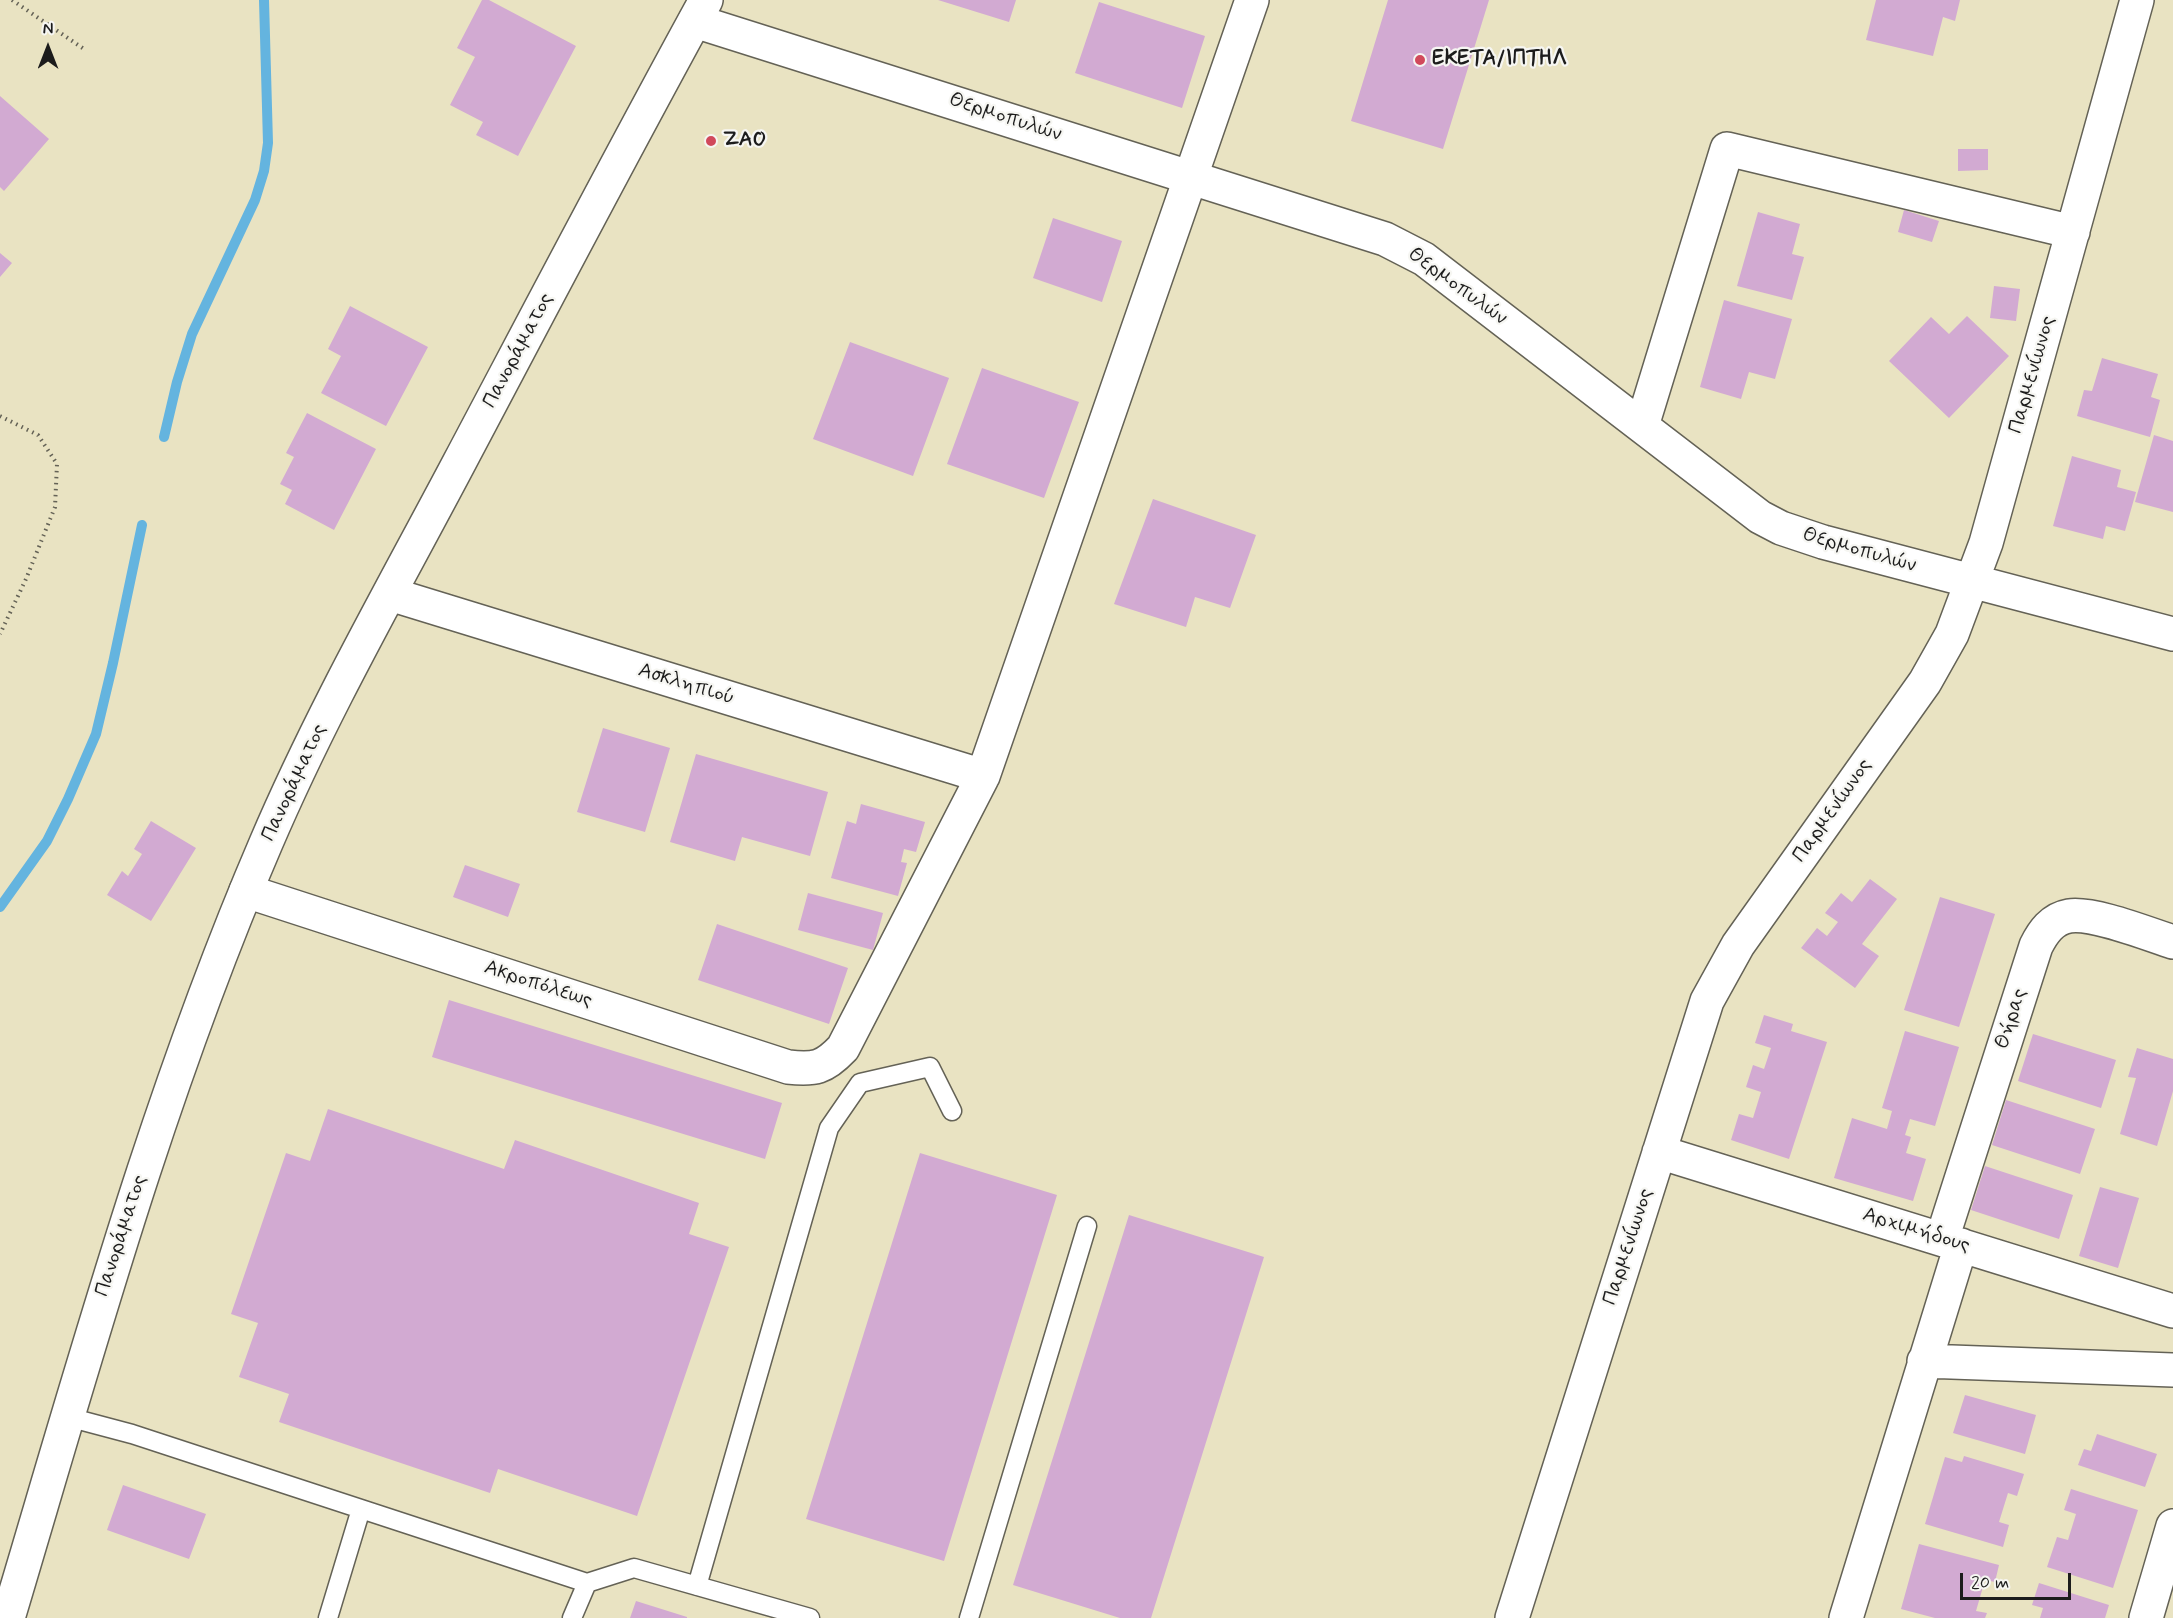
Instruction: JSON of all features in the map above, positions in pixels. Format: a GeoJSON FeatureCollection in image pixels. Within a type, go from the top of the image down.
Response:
{"type":"FeatureCollection","features":[{"type":"Feature","properties":{"kind":"street"},"geometry":{"type":"LineString","coordinates":[[982,776],[1252,0]]}},
{"type":"Feature","properties":{"kind":"street","name":"Παρμενίωνος"},"geometry":{"type":"LineString","coordinates":[[1512,1618],[1707,1001],[1738,945],[1925,682],[1952,634],[1972,583],[1986,543],[2137,0]]}},
{"type":"Feature","properties":{"kind":"street","name":"Θερμοπυλών"},"geometry":{"type":"LineString","coordinates":[[701,10],[1190,176],[1362,231],[1409,250],[1424,259],[1760,517],[1781,528],[1823,542],[1972,583],[2173,634]]}},
{"type":"Feature","properties":{"kind":"street","name":"Πανοράματος"},"geometry":{"type":"LineString","coordinates":[[8,1618],[98,1309],[137,1188],[204,999],[267,841],[312,744],[390,594],[701,10]]}},
{"type":"Feature","properties":{"kind":"street"},"geometry":{"type":"LineString","coordinates":[[1642,426],[1727,149],[2073,232]]}},
{"type":"Feature","properties":{"kind":"street","name":"Ασκληπιού"},"geometry":{"type":"LineString","coordinates":[[390,594],[982,776]]}},
{"type":"Feature","properties":{"kind":"street","name":"Ακροπόλεως"},"geometry":{"type":"LineString","coordinates":[[246,891],[788,1067],[811,1069],[830,1062],[843,1048],[982,776]]}},
{"type":"Feature","properties":{"kind":"street","name":"Θήρας"},"geometry":{"type":"LineString","coordinates":[[1846,1618],[1924,1361],[1951,1242],[2036,946],[2045,930],[2056,921],[2069,916],[2091,917],[2173,942]]}},
{"type":"Feature","properties":{"kind":"street","name":"Αρχιμήδους"},"geometry":{"type":"LineString","coordinates":[[1659,1152],[2173,1311]]}},
{"type":"Feature","properties":{"kind":"street"},"geometry":{"type":"LineString","coordinates":[[1924,1361],[2173,1370]]}},
{"type":"Feature","properties":{"kind":"street"},"geometry":{"type":"LineString","coordinates":[[2146,1618],[2173,1526]]}},
{"type":"Feature","properties":{"kind":"lane"},"geometry":{"type":"LineString","coordinates":[[697,1586],[828,1128],[860,1083],[930,1067],[952,1111]]}},
{"type":"Feature","properties":{"kind":"lane"},"geometry":{"type":"LineString","coordinates":[[969,1618],[1087,1226]]}},
{"type":"Feature","properties":{"kind":"lane"},"geometry":{"type":"LineString","coordinates":[[68,1417],[132,1434],[587,1583],[634,1568],[810,1618]]}},
{"type":"Feature","properties":{"kind":"lane"},"geometry":{"type":"LineString","coordinates":[[328,1618],[361,1509]]}},
{"type":"Feature","properties":{"kind":"lane"},"geometry":{"type":"LineString","coordinates":[[572,1618],[587,1583]]}},
{"type":"Feature","properties":{"kind":"path"},"geometry":{"type":"LineString","coordinates":[[12,0],[84,49]]}},
{"type":"Feature","properties":{"kind":"path"},"geometry":{"type":"LineString","coordinates":[[0,416],[38,435],[57,464],[55,507],[26,579],[0,634]]}},
{"type":"Feature","properties":{"kind":"building"},"geometry":{"type":"Polygon","coordinates":[[[482,0],[489,0],[576,46],[518,156],[476,135],[483,122],[450,105],[475,57],[457,48],[482,0]]]}},
{"type":"Feature","properties":{"kind":"building"},"geometry":{"type":"Polygon","coordinates":[[[938,0],[1016,0],[1009,22],[938,0]]]}},
{"type":"Feature","properties":{"kind":"building","name":"ΕΚΕΤΑ/ΙΠΤΗΛ"},"geometry":{"type":"Polygon","coordinates":[[[1388,0],[1489,0],[1443,149],[1351,121],[1388,0]]]}},
{"type":"Feature","properties":{"kind":"building"},"geometry":{"type":"Polygon","coordinates":[[[1876,0],[1960,0],[1955,21],[1943,17],[1933,56],[1866,40],[1876,0]]]}},
{"type":"Feature","properties":{"kind":"building"},"geometry":{"type":"Polygon","coordinates":[[[1099,2],[1205,36],[1182,108],[1075,73],[1099,2]]]}},
{"type":"Feature","properties":{"kind":"building"},"geometry":{"type":"Polygon","coordinates":[[[0,96],[49,139],[4,191],[0,187],[0,96]]]}},
{"type":"Feature","properties":{"kind":"building"},"geometry":{"type":"Polygon","coordinates":[[[1958,149],[1988,149],[1988,170],[1958,171],[1958,149]]]}},
{"type":"Feature","properties":{"kind":"building"},"geometry":{"type":"Polygon","coordinates":[[[1904,210],[1939,221],[1932,242],[1898,232],[1904,210]]]}},
{"type":"Feature","properties":{"kind":"building"},"geometry":{"type":"Polygon","coordinates":[[[1758,212],[1800,224],[1792,254],[1804,257],[1792,300],[1737,286],[1758,212]]]}},
{"type":"Feature","properties":{"kind":"building"},"geometry":{"type":"Polygon","coordinates":[[[1053,218],[1122,241],[1102,302],[1033,278],[1053,218]]]}},
{"type":"Feature","properties":{"kind":"building"},"geometry":{"type":"Polygon","coordinates":[[[0,253],[12,263],[0,277],[0,253]]]}},
{"type":"Feature","properties":{"kind":"building"},"geometry":{"type":"Polygon","coordinates":[[[1994,286],[2020,289],[2016,321],[1990,318],[1994,286]]]}},
{"type":"Feature","properties":{"kind":"building"},"geometry":{"type":"Polygon","coordinates":[[[1724,300],[1792,319],[1775,379],[1749,372],[1741,399],[1700,387],[1724,300]]]}},
{"type":"Feature","properties":{"kind":"building"},"geometry":{"type":"Polygon","coordinates":[[[350,306],[428,347],[386,426],[321,393],[341,356],[328,349],[350,306]]]}},
{"type":"Feature","properties":{"kind":"building"},"geometry":{"type":"Polygon","coordinates":[[[1967,316],[2009,356],[1949,418],[1889,361],[1931,317],[1949,334],[1967,316]]]}},
{"type":"Feature","properties":{"kind":"building"},"geometry":{"type":"Polygon","coordinates":[[[850,342],[949,378],[913,476],[813,439],[850,342]]]}},
{"type":"Feature","properties":{"kind":"building"},"geometry":{"type":"Polygon","coordinates":[[[2102,358],[2158,374],[2151,397],[2160,400],[2150,437],[2077,416],[2084,390],[2092,391],[2102,358]]]}},
{"type":"Feature","properties":{"kind":"building"},"geometry":{"type":"Polygon","coordinates":[[[982,368],[1079,402],[1044,498],[947,464],[982,368]]]}},
{"type":"Feature","properties":{"kind":"building"},"geometry":{"type":"Polygon","coordinates":[[[307,413],[376,449],[334,530],[285,504],[292,490],[280,484],[294,457],[286,453],[307,413]]]}},
{"type":"Feature","properties":{"kind":"building"},"geometry":{"type":"Polygon","coordinates":[[[2154,435],[2173,441],[2173,512],[2135,502],[2154,435]]]}},
{"type":"Feature","properties":{"kind":"building"},"geometry":{"type":"Polygon","coordinates":[[[2072,456],[2121,470],[2117,487],[2136,492],[2125,531],[2106,526],[2103,539],[2053,526],[2072,456]]]}},
{"type":"Feature","properties":{"kind":"building"},"geometry":{"type":"Polygon","coordinates":[[[1153,499],[1256,535],[1230,608],[1195,597],[1186,627],[1114,604],[1153,499]]]}},
{"type":"Feature","properties":{"kind":"building"},"geometry":{"type":"Polygon","coordinates":[[[603,728],[670,748],[645,832],[577,812],[603,728]]]}},
{"type":"Feature","properties":{"kind":"building"},"geometry":{"type":"Polygon","coordinates":[[[696,754],[828,792],[810,856],[742,837],[735,861],[670,842],[696,754]]]}},
{"type":"Feature","properties":{"kind":"building"},"geometry":{"type":"Polygon","coordinates":[[[861,804],[925,822],[916,852],[904,849],[901,862],[907,863],[898,896],[831,878],[847,821],[856,824],[861,804]]]}},
{"type":"Feature","properties":{"kind":"building"},"geometry":{"type":"Polygon","coordinates":[[[151,821],[196,848],[151,921],[107,895],[122,871],[128,876],[142,854],[134,849],[151,821]]]}},
{"type":"Feature","properties":{"kind":"building"},"geometry":{"type":"Polygon","coordinates":[[[465,865],[520,884],[508,917],[453,897],[465,865]]]}},
{"type":"Feature","properties":{"kind":"building"},"geometry":{"type":"Polygon","coordinates":[[[1870,879],[1897,899],[1862,944],[1879,956],[1855,988],[1801,948],[1817,928],[1827,936],[1838,922],[1825,913],[1841,893],[1852,902],[1870,879]]]}},
{"type":"Feature","properties":{"kind":"building"},"geometry":{"type":"Polygon","coordinates":[[[808,893],[883,913],[873,950],[798,930],[808,893]]]}},
{"type":"Feature","properties":{"kind":"building"},"geometry":{"type":"Polygon","coordinates":[[[1940,897],[1995,914],[1959,1027],[1904,1010],[1940,897]]]}},
{"type":"Feature","properties":{"kind":"building"},"geometry":{"type":"Polygon","coordinates":[[[717,924],[848,968],[829,1024],[698,980],[717,924]]]}},
{"type":"Feature","properties":{"kind":"building"},"geometry":{"type":"Polygon","coordinates":[[[449,1000],[782,1103],[765,1159],[432,1057],[449,1000]]]}},
{"type":"Feature","properties":{"kind":"building"},"geometry":{"type":"Polygon","coordinates":[[[1764,1015],[1793,1024],[1791,1031],[1827,1042],[1789,1159],[1731,1140],[1739,1114],[1753,1118],[1761,1092],[1746,1087],[1753,1065],[1764,1069],[1771,1048],[1755,1043],[1764,1015]]]}},
{"type":"Feature","properties":{"kind":"building"},"geometry":{"type":"Polygon","coordinates":[[[1905,1031],[1959,1047],[1935,1126],[1910,1119],[1905,1135],[1911,1137],[1906,1153],[1926,1159],[1913,1201],[1834,1178],[1852,1118],[1887,1129],[1892,1111],[1882,1108],[1905,1031]]]}},
{"type":"Feature","properties":{"kind":"building"},"geometry":{"type":"Polygon","coordinates":[[[2033,1034],[2116,1060],[2101,1108],[2018,1081],[2033,1034]]]}},
{"type":"Feature","properties":{"kind":"building"},"geometry":{"type":"Polygon","coordinates":[[[2137,1048],[2173,1059],[2173,1091],[2157,1146],[2120,1134],[2136,1078],[2128,1077],[2137,1048]]]}},
{"type":"Feature","properties":{"kind":"building"},"geometry":{"type":"Polygon","coordinates":[[[2006,1100],[2095,1129],[2080,1174],[1992,1145],[2006,1100]]]}},
{"type":"Feature","properties":{"kind":"building"},"geometry":{"type":"Polygon","coordinates":[[[328,1109],[504,1169],[515,1140],[699,1203],[689,1234],[729,1247],[637,1516],[498,1469],[490,1493],[279,1422],[289,1394],[239,1377],[258,1323],[231,1314],[286,1153],[310,1161],[328,1109]]]}},
{"type":"Feature","properties":{"kind":"building"},"geometry":{"type":"Polygon","coordinates":[[[920,1153],[1057,1195],[944,1561],[806,1519],[920,1153]]]}},
{"type":"Feature","properties":{"kind":"building"},"geometry":{"type":"Polygon","coordinates":[[[1985,1166],[2073,1195],[2059,1239],[1971,1210],[1985,1166]]]}},
{"type":"Feature","properties":{"kind":"building"},"geometry":{"type":"Polygon","coordinates":[[[2100,1187],[2139,1198],[2118,1268],[2079,1256],[2100,1187]]]}},
{"type":"Feature","properties":{"kind":"building"},"geometry":{"type":"Polygon","coordinates":[[[1129,1215],[1264,1257],[1151,1618],[1120,1618],[1013,1585],[1129,1215]]]}},
{"type":"Feature","properties":{"kind":"building"},"geometry":{"type":"Polygon","coordinates":[[[1965,1395],[2036,1415],[2025,1454],[1953,1433],[1965,1395]]]}},
{"type":"Feature","properties":{"kind":"building"},"geometry":{"type":"Polygon","coordinates":[[[2097,1434],[2157,1454],[2145,1487],[2078,1465],[2084,1449],[2091,1451],[2097,1434]]]}},
{"type":"Feature","properties":{"kind":"building"},"geometry":{"type":"Polygon","coordinates":[[[1964,1456],[2024,1474],[2017,1496],[2008,1493],[1999,1522],[2009,1525],[2003,1547],[1925,1524],[1945,1457],[1962,1462],[1964,1456]]]}},
{"type":"Feature","properties":{"kind":"building"},"geometry":{"type":"Polygon","coordinates":[[[123,1485],[206,1514],[189,1559],[107,1530],[123,1485]]]}},
{"type":"Feature","properties":{"kind":"building"},"geometry":{"type":"Polygon","coordinates":[[[2071,1489],[2138,1510],[2113,1588],[2047,1567],[2057,1537],[2068,1540],[2076,1514],[2064,1510],[2071,1489]]]}},
{"type":"Feature","properties":{"kind":"building"},"geometry":{"type":"Polygon","coordinates":[[[1919,1544],[1999,1565],[1995,1582],[1985,1580],[1976,1611],[1987,1613],[1985,1618],[1935,1618],[1901,1609],[1919,1544]]]}},
{"type":"Feature","properties":{"kind":"building"},"geometry":{"type":"Polygon","coordinates":[[[2039,1583],[2109,1605],[2105,1618],[2040,1618],[2043,1608],[2032,1605],[2039,1583]]]}},
{"type":"Feature","properties":{"kind":"building"},"geometry":{"type":"Polygon","coordinates":[[[636,1601],[687,1617],[687,1618],[630,1618],[636,1601]]]}},
{"type":"Feature","properties":{"kind":"waterway"},"geometry":{"type":"LineString","coordinates":[[164,437],[177,382],[192,334],[255,200],[264,171],[268,143],[264,0]]}},
{"type":"Feature","properties":{"kind":"waterway"},"geometry":{"type":"LineString","coordinates":[[0,907],[47,841],[96,734],[142,525]]}},
{"type":"Feature","properties":{"kind":"place","name":"ΕΚΕΤΑ/ΙΠΤΗΛ"},"geometry":{"type":"Point","coordinates":[1420,60]}},
{"type":"Feature","properties":{"kind":"place","name":"ZAO"},"geometry":{"type":"Point","coordinates":[711,141]}}]}
